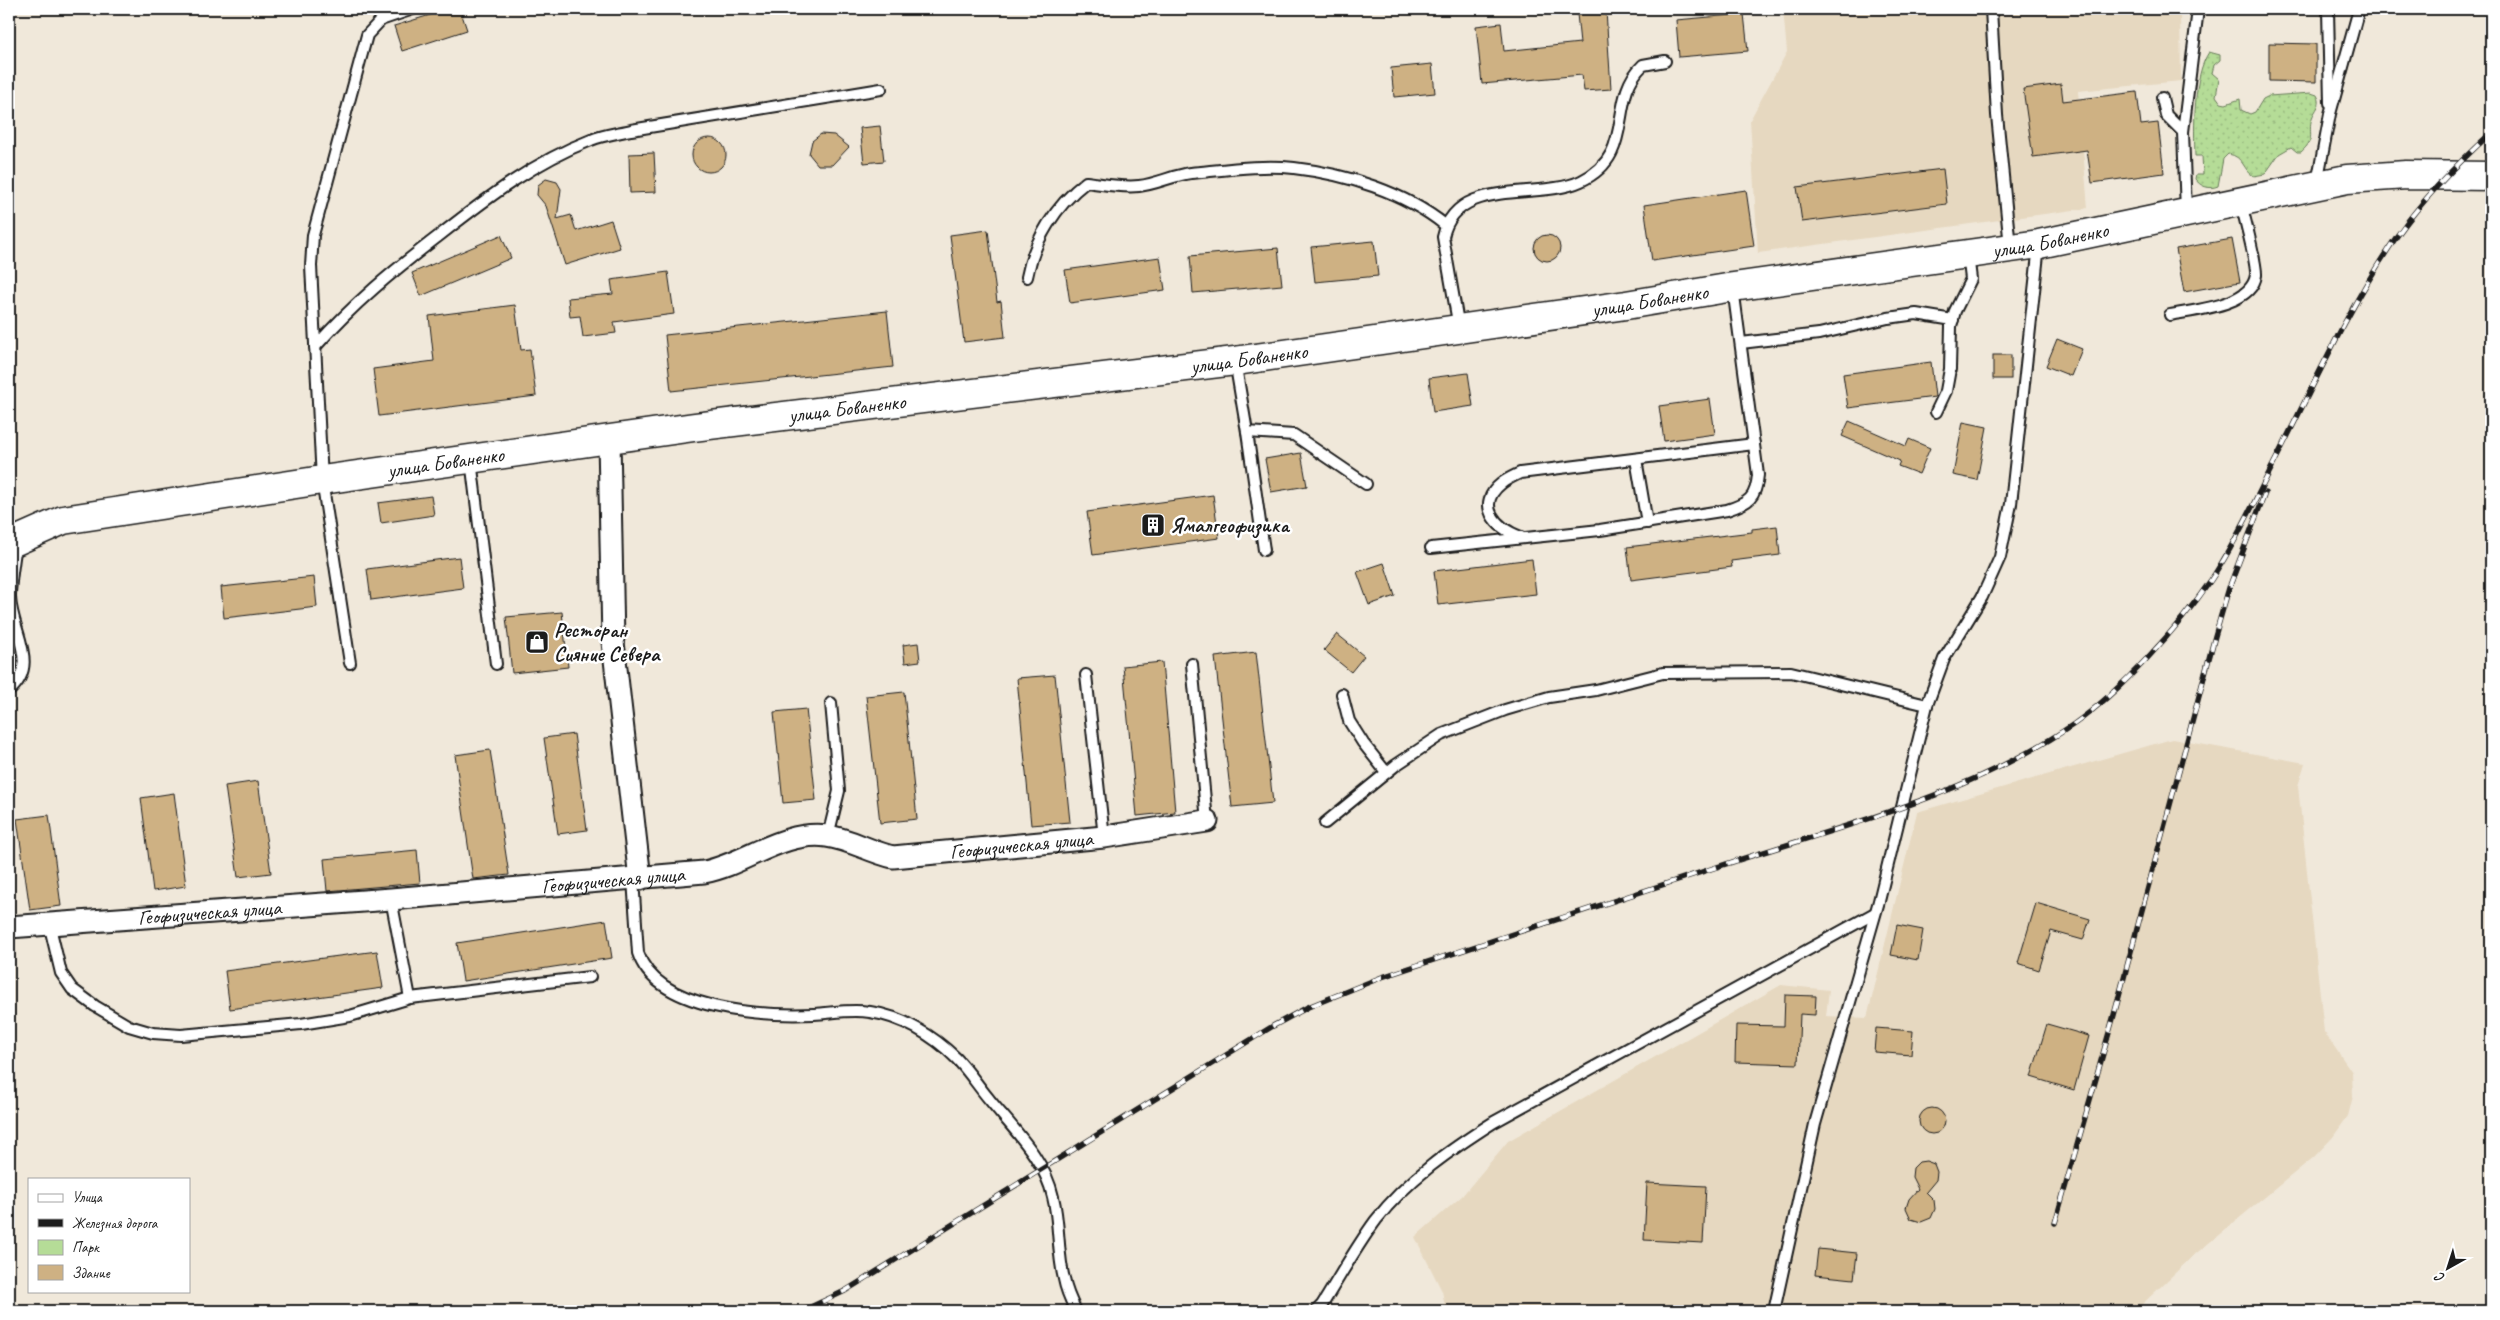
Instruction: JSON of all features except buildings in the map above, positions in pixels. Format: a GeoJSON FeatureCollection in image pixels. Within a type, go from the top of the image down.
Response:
{"type":"FeatureCollection","features":[{"type":"Feature","properties":{"kind":"street","name":"улица Бованенко"},"geometry":{"type":"LineString","coordinates":[[13,542],[63,520],[471,458],[694,427],[1235,361],[1733,287],[2039,244],[2317,184],[2406,175],[2491,176]]}},
{"type":"Feature","properties":{"kind":"street"},"geometry":{"type":"LineString","coordinates":[[609,439],[613,642],[636,879]]}},
{"type":"Feature","properties":{"kind":"street","name":"Геофизическая улица"},"geometry":{"type":"LineString","coordinates":[[9,927],[636,879],[722,869],[790,838],[807,835],[828,836],[878,854],[893,857],[1104,837],[1207,821]]}},
{"type":"Feature","properties":{"kind":"lane"},"geometry":{"type":"LineString","coordinates":[[350,663],[322,480],[311,266],[313,235],[367,35],[381,20],[413,9]]}},
{"type":"Feature","properties":{"kind":"lane"},"geometry":{"type":"LineString","coordinates":[[1991,9],[1997,115],[2010,248]]}},
{"type":"Feature","properties":{"kind":"lane"},"geometry":{"type":"LineString","coordinates":[[2186,213],[2183,132],[2198,9]]}},
{"type":"Feature","properties":{"kind":"lane"},"geometry":{"type":"LineString","coordinates":[[2328,9],[2330,114]]}},
{"type":"Feature","properties":{"kind":"lane"},"geometry":{"type":"LineString","coordinates":[[2317,184],[2330,114],[2359,9]]}},
{"type":"Feature","properties":{"kind":"lane"},"geometry":{"type":"LineString","coordinates":[[1460,329],[1444,252],[1443,237],[1445,225],[1454,213],[1479,197],[1565,187],[1583,180],[1601,168],[1612,153],[1618,139],[1629,84],[1643,65],[1665,61]]}},
{"type":"Feature","properties":{"kind":"lane"},"geometry":{"type":"LineString","coordinates":[[315,347],[341,318],[378,282],[512,181],[570,149],[592,139],[631,130],[881,89]]}},
{"type":"Feature","properties":{"kind":"lane"},"geometry":{"type":"LineString","coordinates":[[2162,98],[2166,116],[2183,132]]}},
{"type":"Feature","properties":{"kind":"lane"},"geometry":{"type":"LineString","coordinates":[[1027,277],[1038,239],[1074,191],[1086,182],[1141,186],[1190,174],[1273,167],[1293,168],[1351,181],[1402,198],[1428,212],[1445,225]]}},
{"type":"Feature","properties":{"kind":"lane"},"geometry":{"type":"LineString","coordinates":[[2170,315],[2240,298],[2249,289],[2256,275],[2240,201]]}},
{"type":"Feature","properties":{"kind":"lane"},"geometry":{"type":"LineString","coordinates":[[1774,1311],[1815,1124],[1875,913],[1927,705],[1944,658],[1992,576],[2006,531],[2039,244]]}},
{"type":"Feature","properties":{"kind":"lane"},"geometry":{"type":"LineString","coordinates":[[1936,412],[1946,391],[1950,369],[1953,320],[1970,280],[1968,254]]}},
{"type":"Feature","properties":{"kind":"lane"},"geometry":{"type":"LineString","coordinates":[[1431,548],[1647,523],[1727,510],[1740,506],[1751,499],[1757,488],[1758,475],[1733,287]]}},
{"type":"Feature","properties":{"kind":"lane"},"geometry":{"type":"LineString","coordinates":[[1741,343],[1819,334],[1888,318],[1916,314],[1953,320]]}},
{"type":"Feature","properties":{"kind":"lane"},"geometry":{"type":"LineString","coordinates":[[1235,361],[1264,550]]}},
{"type":"Feature","properties":{"kind":"lane"},"geometry":{"type":"LineString","coordinates":[[1247,432],[1294,435],[1366,484]]}},
{"type":"Feature","properties":{"kind":"lane"},"geometry":{"type":"LineString","coordinates":[[1525,538],[1510,533],[1500,526],[1491,517],[1489,506],[1492,494],[1502,483],[1520,473],[1754,444]]}},
{"type":"Feature","properties":{"kind":"lane"},"geometry":{"type":"LineString","coordinates":[[471,458],[496,664]]}},
{"type":"Feature","properties":{"kind":"lane"},"geometry":{"type":"LineString","coordinates":[[1636,459],[1647,523]]}},
{"type":"Feature","properties":{"kind":"lane"},"geometry":{"type":"LineString","coordinates":[[9,691],[20,682],[24,672],[24,657],[10,598],[13,542]]}},
{"type":"Feature","properties":{"kind":"lane"},"geometry":{"type":"LineString","coordinates":[[1192,664],[1207,821]]}},
{"type":"Feature","properties":{"kind":"lane"},"geometry":{"type":"LineString","coordinates":[[1325,823],[1386,772],[1441,736],[1505,710],[1549,697],[1596,690],[1663,673],[1790,672],[1927,705]]}},
{"type":"Feature","properties":{"kind":"lane"},"geometry":{"type":"LineString","coordinates":[[1086,675],[1104,837]]}},
{"type":"Feature","properties":{"kind":"lane"},"geometry":{"type":"LineString","coordinates":[[1342,694],[1349,721],[1363,743],[1386,772]]}},
{"type":"Feature","properties":{"kind":"lane"},"geometry":{"type":"LineString","coordinates":[[828,836],[839,791],[831,703]]}},
{"type":"Feature","properties":{"kind":"lane"},"geometry":{"type":"LineString","coordinates":[[636,879],[638,953],[642,965],[649,975],[661,984],[704,1003],[744,1012],[815,1014],[850,1010],[889,1016],[922,1032],[956,1058],[1037,1159],[1049,1182],[1054,1197],[1064,1280],[1076,1311]]}},
{"type":"Feature","properties":{"kind":"lane"},"geometry":{"type":"LineString","coordinates":[[390,899],[410,998]]}},
{"type":"Feature","properties":{"kind":"lane"},"geometry":{"type":"LineString","coordinates":[[1316,1311],[1322,1305],[1359,1244],[1395,1198],[1416,1177],[1463,1141],[1494,1122],[1875,913]]}},
{"type":"Feature","properties":{"kind":"lane"},"geometry":{"type":"LineString","coordinates":[[49,923],[61,973],[72,989],[95,1006],[129,1026],[153,1033],[181,1035],[301,1024],[350,1016],[410,998],[590,977]]}},
{"type":"Feature","properties":{"kind":"shaded area"},"geometry":{"type":"Polygon","coordinates":[[[1783,9],[2180,9],[2181,81],[2078,91],[2088,208],[1758,253],[1750,120],[1787,52],[1783,9]]]}},
{"type":"Feature","properties":{"kind":"shaded area"},"geometry":{"type":"Polygon","coordinates":[[[2172,739],[2305,763],[2298,786],[2324,1032],[2352,1072],[2353,1096],[2348,1116],[2333,1137],[2314,1157],[2193,1256],[2135,1311],[1446,1311],[1442,1291],[1415,1237],[1462,1196],[1508,1141],[1781,985],[1829,990],[1826,1016],[1867,1018],[1917,812],[2172,739]]]}},
{"type":"Feature","properties":{"kind":"green space"},"geometry":{"type":"Polygon","coordinates":[[[2209,52],[2220,55],[2220,60],[2214,65],[2212,73],[2219,79],[2216,96],[2221,103],[2226,104],[2240,99],[2241,110],[2250,114],[2255,112],[2263,99],[2269,96],[2311,93],[2317,95],[2319,104],[2312,118],[2309,143],[2301,152],[2297,152],[2291,147],[2279,154],[2265,174],[2254,176],[2250,174],[2237,158],[2228,154],[2223,159],[2218,186],[2208,187],[2195,179],[2196,174],[2203,174],[2202,156],[2195,156],[2197,88],[2204,62],[2209,52]]]}},
{"type":"Feature","properties":{"kind":"railway"},"geometry":{"type":"LineString","coordinates":[[802,1311],[845,1291],[1273,1026],[1308,1007],[1382,977],[1905,806],[1992,770],[2034,749],[2074,724],[2111,694],[2148,658],[2198,599],[2244,523],[2317,376],[2379,263],[2407,222],[2429,195],[2491,133]]}},
{"type":"Feature","properties":{"kind":"railway"},"geometry":{"type":"LineString","coordinates":[[2055,1223],[2114,1015],[2215,636],[2229,588],[2265,493]]}},
{"type":"Feature","properties":{"kind":"place","name":"Ямалгеофизика"},"geometry":{"type":"Point","coordinates":[1153,525]}},
{"type":"Feature","properties":{"kind":"place","name":"Ресторан Сияние Севера"},"geometry":{"type":"Point","coordinates":[537,642]}}]}
